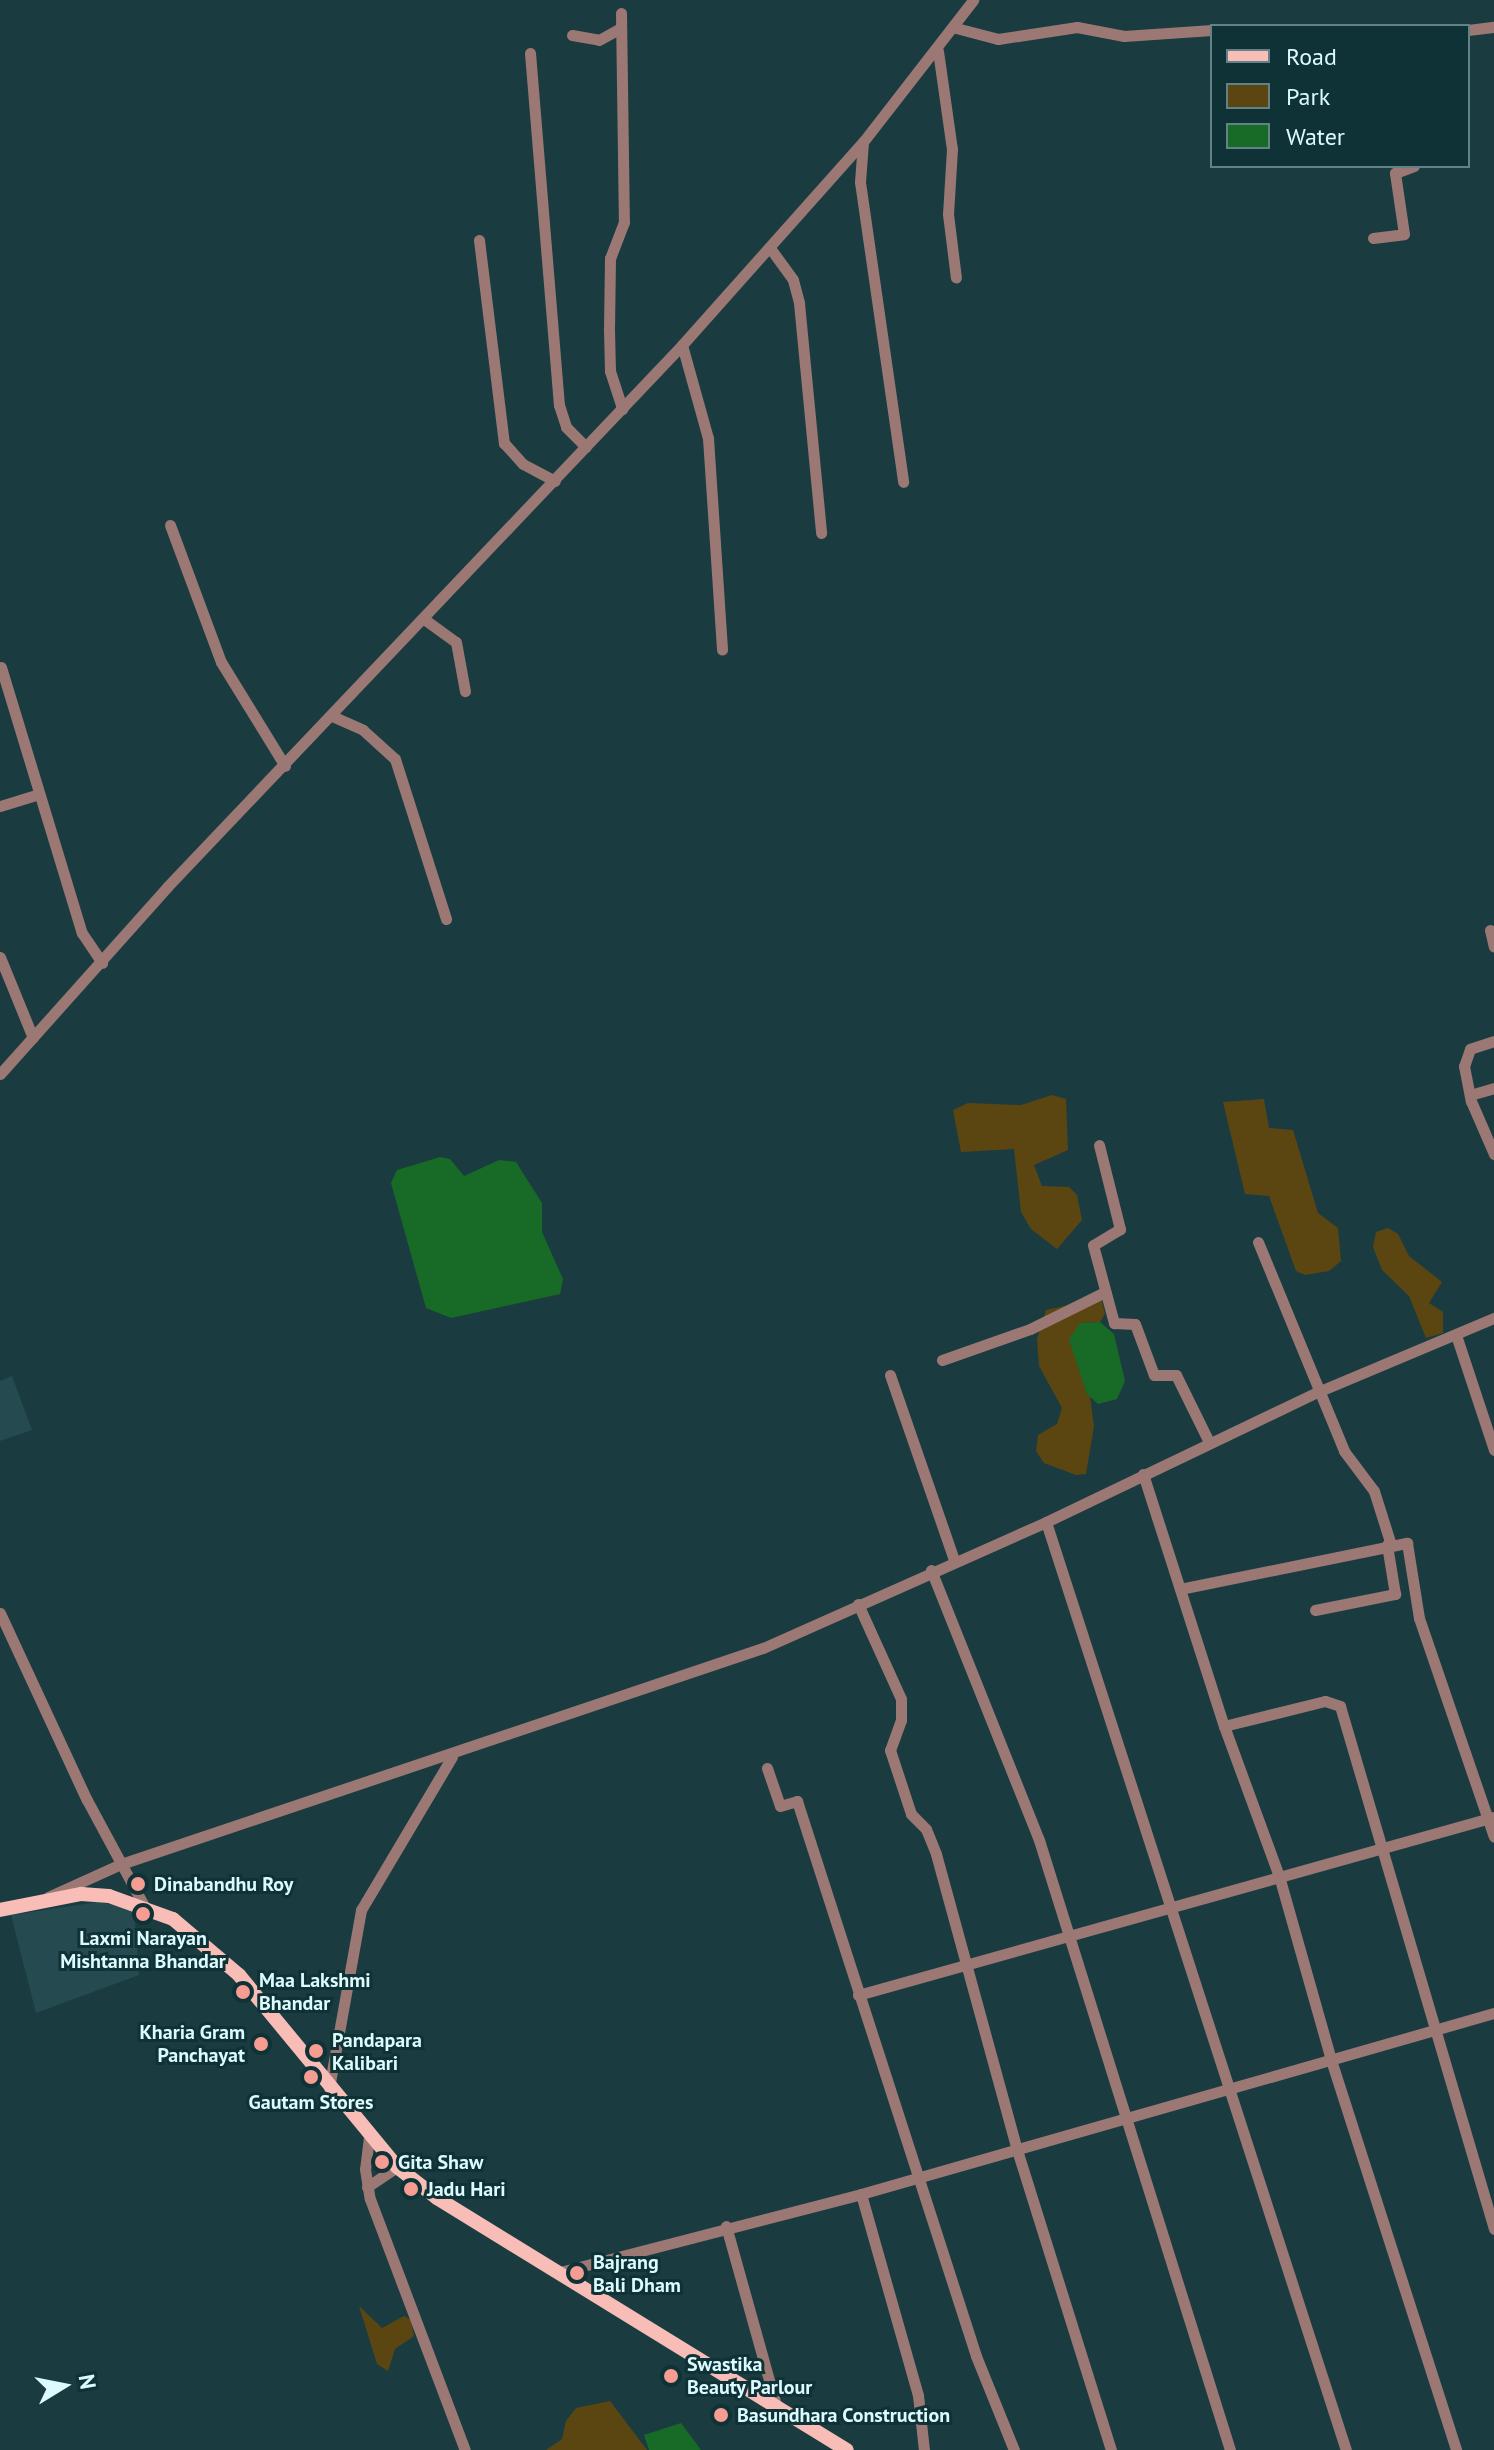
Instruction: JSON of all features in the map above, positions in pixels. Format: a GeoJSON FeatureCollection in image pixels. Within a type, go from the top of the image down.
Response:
{"type":"FeatureCollection","features":[{"type":"Feature","properties":{"kind":"main road"},"geometry":{"type":"LineString","coordinates":[[0,1910],[47,1897],[95,1895],[144,1906],[202,1939],[239,1975],[369,2137],[397,2167],[437,2198],[847,2450]]}},
{"type":"Feature","properties":{"kind":"street"},"geometry":{"type":"LineString","coordinates":[[0,1074],[167,887],[555,481],[770,248],[938,51],[973,0]]}},
{"type":"Feature","properties":{"kind":"street"},"geometry":{"type":"LineString","coordinates":[[621,13],[624,222],[610,258],[609,330],[610,371],[622,409]]}},
{"type":"Feature","properties":{"kind":"street"},"geometry":{"type":"LineString","coordinates":[[956,28],[998,39],[1077,27],[1124,36],[1210,30]]}},
{"type":"Feature","properties":{"kind":"street"},"geometry":{"type":"LineString","coordinates":[[1470,30],[1494,27]]}},
{"type":"Feature","properties":{"kind":"street"},"geometry":{"type":"LineString","coordinates":[[572,35],[599,40],[621,28]]}},
{"type":"Feature","properties":{"kind":"street"},"geometry":{"type":"LineString","coordinates":[[938,51],[952,149],[948,214],[956,278]]}},
{"type":"Feature","properties":{"kind":"street"},"geometry":{"type":"LineString","coordinates":[[530,53],[559,405],[566,427],[586,447]]}},
{"type":"Feature","properties":{"kind":"street"},"geometry":{"type":"LineString","coordinates":[[863,142],[860,182],[903,482]]}},
{"type":"Feature","properties":{"kind":"street"},"geometry":{"type":"LineString","coordinates":[[1373,238],[1404,234],[1395,173],[1409,168]]}},
{"type":"Feature","properties":{"kind":"street"},"geometry":{"type":"LineString","coordinates":[[479,240],[504,443],[516,459],[555,481]]}},
{"type":"Feature","properties":{"kind":"street"},"geometry":{"type":"LineString","coordinates":[[770,248],[793,280],[799,303],[821,533]]}},
{"type":"Feature","properties":{"kind":"street"},"geometry":{"type":"LineString","coordinates":[[682,345],[708,438],[722,650]]}},
{"type":"Feature","properties":{"kind":"street"},"geometry":{"type":"LineString","coordinates":[[170,525],[221,662],[285,766]]}},
{"type":"Feature","properties":{"kind":"street"},"geometry":{"type":"LineString","coordinates":[[424,619],[456,642],[465,691]]}},
{"type":"Feature","properties":{"kind":"street"},"geometry":{"type":"LineString","coordinates":[[1,667],[82,933],[102,963]]}},
{"type":"Feature","properties":{"kind":"street"},"geometry":{"type":"LineString","coordinates":[[332,716],[363,730],[395,759],[445,915]]}},
{"type":"Feature","properties":{"kind":"street"},"geometry":{"type":"LineString","coordinates":[[0,806],[39,794]]}},
{"type":"Feature","properties":{"kind":"street"},"geometry":{"type":"LineString","coordinates":[[1490,930],[1494,947]]}},
{"type":"Feature","properties":{"kind":"street"},"geometry":{"type":"LineString","coordinates":[[0,957],[33,1038]]}},
{"type":"Feature","properties":{"kind":"street"},"geometry":{"type":"LineString","coordinates":[[1494,1041],[1465,1054],[1470,1095],[1494,1154]]}},
{"type":"Feature","properties":{"kind":"street"},"geometry":{"type":"LineString","coordinates":[[1470,1095],[1494,1088]]}},
{"type":"Feature","properties":{"kind":"street"},"geometry":{"type":"LineString","coordinates":[[1099,1145],[1120,1229],[1093,1243],[1115,1325],[1129,1321],[1137,1327],[1154,1375],[1174,1374],[1179,1378],[1209,1442]]}},
{"type":"Feature","properties":{"kind":"street"},"geometry":{"type":"LineString","coordinates":[[1258,1242],[1347,1456],[1373,1488],[1389,1545],[1395,1594],[1315,1610]]}},
{"type":"Feature","properties":{"kind":"street"},"geometry":{"type":"LineString","coordinates":[[942,1360],[1030,1329],[1105,1292]]}},
{"type":"Feature","properties":{"kind":"street"},"geometry":{"type":"LineString","coordinates":[[47,1897],[121,1864],[452,1757],[763,1648],[931,1570],[1046,1522],[1320,1391],[1494,1318]]}},
{"type":"Feature","properties":{"kind":"street"},"geometry":{"type":"LineString","coordinates":[[1456,1335],[1494,1450]]}},
{"type":"Feature","properties":{"kind":"street"},"geometry":{"type":"LineString","coordinates":[[890,1375],[954,1560]]}},
{"type":"Feature","properties":{"kind":"street"},"geometry":{"type":"LineString","coordinates":[[1143,1474],[1224,1726],[1279,1876],[1331,2060],[1456,2450]]}},
{"type":"Feature","properties":{"kind":"street"},"geometry":{"type":"LineString","coordinates":[[1046,1522],[1174,1906],[1346,2450]]}},
{"type":"Feature","properties":{"kind":"street"},"geometry":{"type":"LineString","coordinates":[[1180,1589],[1389,1545],[1408,1545],[1419,1618],[1491,1817],[1494,1837]]}},
{"type":"Feature","properties":{"kind":"street"},"geometry":{"type":"LineString","coordinates":[[931,1570],[1039,1840],[1230,2450]]}},
{"type":"Feature","properties":{"kind":"street"},"geometry":{"type":"LineString","coordinates":[[858,1604],[901,1699],[901,1720],[890,1750],[911,1814],[926,1829],[936,1854],[1017,2150],[1111,2450]]}},
{"type":"Feature","properties":{"kind":"street"},"geometry":{"type":"LineString","coordinates":[[0,1613],[144,1906]]}},
{"type":"Feature","properties":{"kind":"street"},"geometry":{"type":"LineString","coordinates":[[1224,1726],[1325,1701],[1340,1706],[1494,2229]]}},
{"type":"Feature","properties":{"kind":"street"},"geometry":{"type":"LineString","coordinates":[[329,2088],[361,1910],[452,1757]]}},
{"type":"Feature","properties":{"kind":"street"},"geometry":{"type":"LineString","coordinates":[[767,1768],[780,1806],[797,1801],[976,2356],[1014,2450]]}},
{"type":"Feature","properties":{"kind":"street"},"geometry":{"type":"LineString","coordinates":[[858,1995],[1491,1817]]}},
{"type":"Feature","properties":{"kind":"street"},"geometry":{"type":"LineString","coordinates":[[560,2272],[726,2226],[861,2194],[1494,2013]]}},
{"type":"Feature","properties":{"kind":"street"},"geometry":{"type":"LineString","coordinates":[[369,2137],[367,2187],[465,2450]]}},
{"type":"Feature","properties":{"kind":"street"},"geometry":{"type":"LineString","coordinates":[[367,2187],[397,2167]]}},
{"type":"Feature","properties":{"kind":"street"},"geometry":{"type":"LineString","coordinates":[[861,2194],[918,2395],[924,2450]]}},
{"type":"Feature","properties":{"kind":"street"},"geometry":{"type":"LineString","coordinates":[[726,2226],[777,2409]]}},
{"type":"Feature","properties":{"kind":"shaded area"},"geometry":{"type":"Polygon","coordinates":[[[12,1376],[32,1430],[0,1441],[0,1381],[12,1376]]]}},
{"type":"Feature","properties":{"kind":"shaded area"},"geometry":{"type":"Polygon","coordinates":[[[98,1902],[134,1908],[139,1975],[36,2013],[11,1915],[98,1902]]]}},
{"type":"Feature","properties":{"kind":"green space"},"geometry":{"type":"Polygon","coordinates":[[[1052,1095],[1066,1099],[1068,1150],[1034,1165],[1042,1186],[1069,1187],[1077,1195],[1082,1220],[1057,1249],[1031,1229],[1021,1212],[1014,1149],[961,1152],[953,1110],[968,1103],[1021,1105],[1052,1095]]]}},
{"type":"Feature","properties":{"kind":"green space"},"geometry":{"type":"Polygon","coordinates":[[[1264,1099],[1269,1128],[1293,1130],[1318,1213],[1338,1228],[1341,1261],[1329,1271],[1305,1275],[1296,1271],[1269,1196],[1245,1194],[1223,1102],[1264,1099]]]}},
{"type":"Feature","properties":{"kind":"green space"},"geometry":{"type":"Polygon","coordinates":[[[1388,1228],[1398,1234],[1409,1256],[1442,1282],[1429,1303],[1443,1312],[1443,1333],[1426,1338],[1409,1296],[1382,1270],[1373,1247],[1376,1232],[1388,1228]]]}},
{"type":"Feature","properties":{"kind":"green space"},"geometry":{"type":"Polygon","coordinates":[[[1101,1298],[1105,1314],[1100,1322],[1080,1323],[1094,1426],[1086,1474],[1076,1475],[1044,1463],[1036,1451],[1038,1435],[1057,1424],[1062,1408],[1039,1366],[1037,1339],[1046,1310],[1101,1298]]]}},
{"type":"Feature","properties":{"kind":"green space"},"geometry":{"type":"Polygon","coordinates":[[[359,2306],[382,2328],[404,2316],[411,2320],[414,2336],[395,2349],[388,2371],[377,2364],[359,2306]]]}},
{"type":"Feature","properties":{"kind":"green space"},"geometry":{"type":"Polygon","coordinates":[[[610,2401],[647,2450],[546,2450],[562,2439],[566,2421],[576,2408],[610,2401]]]}},
{"type":"Feature","properties":{"kind":"water"},"geometry":{"type":"Polygon","coordinates":[[[440,1157],[450,1159],[464,1176],[499,1160],[516,1162],[542,1203],[542,1232],[563,1279],[560,1294],[451,1318],[426,1308],[391,1183],[397,1170],[440,1157]]]}},
{"type":"Feature","properties":{"kind":"water"},"geometry":{"type":"Polygon","coordinates":[[[1100,1322],[1114,1334],[1125,1381],[1117,1399],[1098,1404],[1087,1394],[1069,1340],[1080,1323],[1100,1322]]]}},
{"type":"Feature","properties":{"kind":"water"},"geometry":{"type":"Polygon","coordinates":[[[681,2423],[701,2450],[649,2450],[644,2435],[681,2423]]]}},
{"type":"Feature","properties":{"kind":"place","name":"Dinabandhu Roy"},"geometry":{"type":"Point","coordinates":[138,1884]}},
{"type":"Feature","properties":{"kind":"place","name":"Laxmi Narayan Mishtanna Bhandar"},"geometry":{"type":"Point","coordinates":[143,1914]}},
{"type":"Feature","properties":{"kind":"place","name":"Maa Lakshmi Bhandar"},"geometry":{"type":"Point","coordinates":[243,1992]}},
{"type":"Feature","properties":{"kind":"place","name":"Kharia Gram Panchayat"},"geometry":{"type":"Point","coordinates":[261,2044]}},
{"type":"Feature","properties":{"kind":"place","name":"Pandapara Kalibari"},"geometry":{"type":"Point","coordinates":[316,2051]}},
{"type":"Feature","properties":{"kind":"place","name":"Gautam Stores"},"geometry":{"type":"Point","coordinates":[311,2077]}},
{"type":"Feature","properties":{"kind":"place","name":"Gita Shaw"},"geometry":{"type":"Point","coordinates":[382,2162]}},
{"type":"Feature","properties":{"kind":"place","name":"Jadu Hari"},"geometry":{"type":"Point","coordinates":[411,2189]}},
{"type":"Feature","properties":{"kind":"place","name":"Bajrang Bali Dham"},"geometry":{"type":"Point","coordinates":[577,2273]}},
{"type":"Feature","properties":{"kind":"place","name":"Swastika Beauty Parlour"},"geometry":{"type":"Point","coordinates":[671,2376]}},
{"type":"Feature","properties":{"kind":"place","name":"Basundhara Construction"},"geometry":{"type":"Point","coordinates":[721,2415]}}]}
